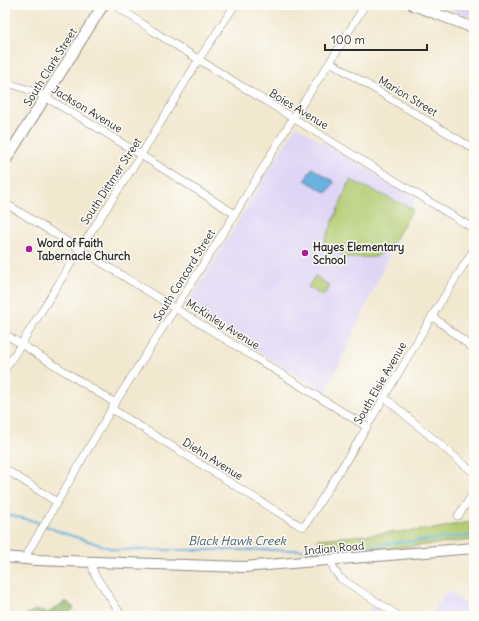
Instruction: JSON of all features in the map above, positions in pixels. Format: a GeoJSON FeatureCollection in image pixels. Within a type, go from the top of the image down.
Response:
{"type":"FeatureCollection","features":[{"type":"Feature","properties":{"kind":"street","name":"South Clark Street"},"geometry":{"type":"LineString","coordinates":[[5,161],[103,5]]}},
{"type":"Feature","properties":{"kind":"street","name":"Boies Avenue"},"geometry":{"type":"LineString","coordinates":[[115,5],[153,31],[474,229]]}},
{"type":"Feature","properties":{"kind":"street","name":"South Dittmer Street"},"geometry":{"type":"LineString","coordinates":[[5,370],[235,5]]}},
{"type":"Feature","properties":{"kind":"street","name":"South Concord Street"},"geometry":{"type":"LineString","coordinates":[[24,559],[114,406],[365,5]]}},
{"type":"Feature","properties":{"kind":"street"},"geometry":{"type":"LineString","coordinates":[[413,5],[474,28]]}},
{"type":"Feature","properties":{"kind":"street","name":"Marion Street"},"geometry":{"type":"LineString","coordinates":[[330,62],[474,149]]}},
{"type":"Feature","properties":{"kind":"street","name":"Jackson Avenue"},"geometry":{"type":"LineString","coordinates":[[5,82],[38,93],[45,97],[235,214]]}},
{"type":"Feature","properties":{"kind":"street","name":"McKinley Avenue"},"geometry":{"type":"LineString","coordinates":[[5,203],[367,427]]}},
{"type":"Feature","properties":{"kind":"street","name":"South Elsie Avenue"},"geometry":{"type":"LineString","coordinates":[[303,527],[367,427],[432,316],[474,249]]}},
{"type":"Feature","properties":{"kind":"street"},"geometry":{"type":"LineString","coordinates":[[432,316],[474,349]]}},
{"type":"Feature","properties":{"kind":"street","name":"Diehn Avenue"},"geometry":{"type":"LineString","coordinates":[[5,334],[303,527]]}},
{"type":"Feature","properties":{"kind":"street"},"geometry":{"type":"LineString","coordinates":[[384,397],[474,473]]}},
{"type":"Feature","properties":{"kind":"street"},"geometry":{"type":"LineString","coordinates":[[5,469],[57,502]]}},
{"type":"Feature","properties":{"kind":"street"},"geometry":{"type":"LineString","coordinates":[[458,516],[474,492]]}},
{"type":"Feature","properties":{"kind":"street","name":"Indian Road"},"geometry":{"type":"LineString","coordinates":[[5,557],[92,562],[244,567],[474,548]]}},
{"type":"Feature","properties":{"kind":"street"},"geometry":{"type":"LineString","coordinates":[[331,560],[334,570],[340,578],[399,616]]}},
{"type":"Feature","properties":{"kind":"street"},"geometry":{"type":"LineString","coordinates":[[92,562],[95,575],[122,616]]}},
{"type":"Feature","properties":{"kind":"shaded area"},"geometry":{"type":"Polygon","coordinates":[[[439,5],[474,5],[474,18],[439,5]]]}},
{"type":"Feature","properties":{"kind":"shaded area","name":"Hayes Elementary School"},"geometry":{"type":"Polygon","coordinates":[[[296,126],[416,198],[326,393],[186,307],[296,126]]]}},
{"type":"Feature","properties":{"kind":"shaded area"},"geometry":{"type":"Polygon","coordinates":[[[448,590],[474,610],[474,616],[430,616],[448,590]]]}},
{"type":"Feature","properties":{"kind":"shaded area"},"geometry":{"type":"Polygon","coordinates":[[[373,604],[390,616],[366,616],[373,604]]]}},
{"type":"Feature","properties":{"kind":"green space"},"geometry":{"type":"Polygon","coordinates":[[[350,180],[413,209],[387,250],[375,257],[347,258],[324,243],[350,180]]]}},
{"type":"Feature","properties":{"kind":"green space"},"geometry":{"type":"Polygon","coordinates":[[[315,276],[330,286],[323,296],[308,287],[315,276]]]}},
{"type":"Feature","properties":{"kind":"green space"},"geometry":{"type":"Polygon","coordinates":[[[474,521],[474,540],[326,555],[318,539],[433,529],[474,521]]]}},
{"type":"Feature","properties":{"kind":"green space"},"geometry":{"type":"Polygon","coordinates":[[[66,601],[74,608],[67,616],[23,616],[35,610],[48,613],[66,601]]]}},
{"type":"Feature","properties":{"kind":"water"},"geometry":{"type":"Polygon","coordinates":[[[312,168],[334,182],[327,193],[305,180],[312,168]]]}},
{"type":"Feature","properties":{"kind":"waterway","name":"Black Hawk Creek"},"geometry":{"type":"LineString","coordinates":[[5,514],[34,521],[60,532],[116,550],[320,550],[467,536],[474,534]]}},
{"type":"Feature","properties":{"kind":"place","name":"Word of Faith Tabernacle Church"},"geometry":{"type":"Point","coordinates":[29,249]}},
{"type":"Feature","properties":{"kind":"place","name":"Hayes Elementary School"},"geometry":{"type":"Point","coordinates":[305,253]}}]}
